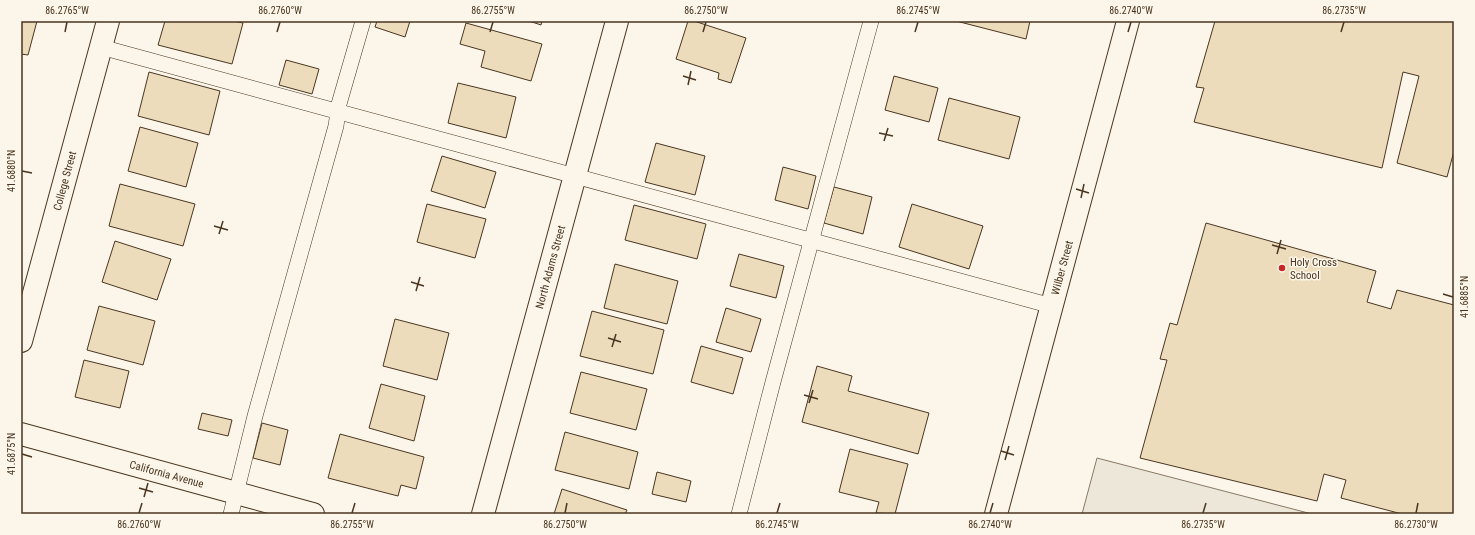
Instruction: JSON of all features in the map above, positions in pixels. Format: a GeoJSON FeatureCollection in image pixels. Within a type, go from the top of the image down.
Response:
{"type":"FeatureCollection","features":[{"type":"Feature","properties":{"kind":"street","name":"College Street"},"geometry":{"type":"LineString","coordinates":[[21,341],[108,21]]}},
{"type":"Feature","properties":{"kind":"street","name":"North Adams Street"},"geometry":{"type":"LineString","coordinates":[[483,514],[576,177],[617,21]]}},
{"type":"Feature","properties":{"kind":"street","name":"Wilber Street"},"geometry":{"type":"LineString","coordinates":[[996,514],[1128,21]]}},
{"type":"Feature","properties":{"kind":"street","name":"California Avenue"},"geometry":{"type":"LineString","coordinates":[[21,434],[313,514]]}},
{"type":"Feature","properties":{"kind":"lane"},"geometry":{"type":"LineString","coordinates":[[231,514],[255,416],[336,126],[339,104],[362,21]]}},
{"type":"Feature","properties":{"kind":"lane"},"geometry":{"type":"LineString","coordinates":[[739,514],[772,382],[871,21]]}},
{"type":"Feature","properties":{"kind":"lane"},"geometry":{"type":"LineString","coordinates":[[101,47],[1052,306]]}},
{"type":"Feature","properties":{"kind":"shaded area"},"geometry":{"type":"Polygon","coordinates":[[[1097,458],[1312,514],[1082,514],[1097,458]]]}},
{"type":"Feature","properties":{"kind":"building"},"geometry":{"type":"Polygon","coordinates":[[[21,21],[37,21],[28,55],[21,54],[21,21]]]}},
{"type":"Feature","properties":{"kind":"building"},"geometry":{"type":"Polygon","coordinates":[[[165,21],[234,21],[243,23],[232,64],[158,45],[165,21]]]}},
{"type":"Feature","properties":{"kind":"building"},"geometry":{"type":"Polygon","coordinates":[[[377,21],[410,21],[405,37],[375,27],[377,21]]]}},
{"type":"Feature","properties":{"kind":"building"},"geometry":{"type":"Polygon","coordinates":[[[529,21],[542,21],[541,25],[529,21]]]}},
{"type":"Feature","properties":{"kind":"building"},"geometry":{"type":"Polygon","coordinates":[[[688,21],[694,21],[746,38],[731,83],[718,79],[719,73],[676,59],[688,21]]]}},
{"type":"Feature","properties":{"kind":"building"},"geometry":{"type":"Polygon","coordinates":[[[956,21],[1030,21],[1026,39],[956,21]]]}},
{"type":"Feature","properties":{"kind":"building"},"geometry":{"type":"Polygon","coordinates":[[[1215,21],[1454,21],[1454,151],[1447,177],[1397,163],[1419,76],[1403,72],[1382,168],[1194,122],[1204,88],[1196,87],[1215,21]]]}},
{"type":"Feature","properties":{"kind":"building"},"geometry":{"type":"Polygon","coordinates":[[[466,23],[542,44],[531,81],[481,67],[485,51],[460,44],[466,23]]]}},
{"type":"Feature","properties":{"kind":"building"},"geometry":{"type":"Polygon","coordinates":[[[286,60],[319,69],[312,94],[279,85],[286,60]]]}},
{"type":"Feature","properties":{"kind":"building"},"geometry":{"type":"Polygon","coordinates":[[[149,72],[220,91],[209,135],[138,116],[149,72]]]}},
{"type":"Feature","properties":{"kind":"building"},"geometry":{"type":"Polygon","coordinates":[[[894,76],[938,88],[929,122],[885,110],[894,76]]]}},
{"type":"Feature","properties":{"kind":"building"},"geometry":{"type":"Polygon","coordinates":[[[458,83],[516,97],[506,138],[448,123],[458,83]]]}},
{"type":"Feature","properties":{"kind":"building"},"geometry":{"type":"Polygon","coordinates":[[[949,98],[1020,117],[1009,159],[938,140],[949,98]]]}},
{"type":"Feature","properties":{"kind":"building"},"geometry":{"type":"Polygon","coordinates":[[[140,127],[198,143],[186,187],[128,171],[140,127]]]}},
{"type":"Feature","properties":{"kind":"building"},"geometry":{"type":"Polygon","coordinates":[[[656,143],[705,156],[695,195],[645,182],[656,143]]]}},
{"type":"Feature","properties":{"kind":"building"},"geometry":{"type":"Polygon","coordinates":[[[442,156],[496,172],[485,208],[431,191],[442,156]]]}},
{"type":"Feature","properties":{"kind":"building"},"geometry":{"type":"Polygon","coordinates":[[[783,167],[816,176],[808,209],[775,200],[783,167]]]}},
{"type":"Feature","properties":{"kind":"building"},"geometry":{"type":"Polygon","coordinates":[[[120,184],[195,204],[183,246],[109,226],[120,184]]]}},
{"type":"Feature","properties":{"kind":"building"},"geometry":{"type":"Polygon","coordinates":[[[834,187],[872,197],[863,234],[824,223],[834,187]]]}},
{"type":"Feature","properties":{"kind":"building"},"geometry":{"type":"Polygon","coordinates":[[[427,204],[486,219],[475,258],[417,242],[427,204]]]}},
{"type":"Feature","properties":{"kind":"building"},"geometry":{"type":"Polygon","coordinates":[[[912,204],[983,226],[969,269],[899,247],[912,204]]]}},
{"type":"Feature","properties":{"kind":"building"},"geometry":{"type":"Polygon","coordinates":[[[634,205],[706,224],[697,259],[625,240],[634,205]]]}},
{"type":"Feature","properties":{"kind":"building"},"geometry":{"type":"Polygon","coordinates":[[[1206,223],[1376,271],[1367,302],[1391,309],[1397,290],[1454,305],[1454,514],[1402,514],[1341,498],[1346,480],[1324,474],[1317,501],[1140,458],[1167,360],[1160,359],[1170,323],[1177,325],[1206,223]]]}},
{"type":"Feature","properties":{"kind":"building"},"geometry":{"type":"Polygon","coordinates":[[[115,241],[171,259],[157,300],[102,282],[115,241]]]}},
{"type":"Feature","properties":{"kind":"building"},"geometry":{"type":"Polygon","coordinates":[[[739,254],[784,266],[776,298],[730,286],[739,254]]]}},
{"type":"Feature","properties":{"kind":"building"},"geometry":{"type":"Polygon","coordinates":[[[615,264],[678,281],[667,324],[604,308],[615,264]]]}},
{"type":"Feature","properties":{"kind":"building"},"geometry":{"type":"Polygon","coordinates":[[[99,306],[155,321],[143,365],[87,350],[99,306]]]}},
{"type":"Feature","properties":{"kind":"building"},"geometry":{"type":"Polygon","coordinates":[[[726,308],[761,319],[751,352],[716,342],[726,308]]]}},
{"type":"Feature","properties":{"kind":"building"},"geometry":{"type":"Polygon","coordinates":[[[592,311],[664,330],[653,374],[580,356],[592,311]]]}},
{"type":"Feature","properties":{"kind":"building"},"geometry":{"type":"Polygon","coordinates":[[[395,319],[449,333],[437,380],[383,366],[395,319]]]}},
{"type":"Feature","properties":{"kind":"building"},"geometry":{"type":"Polygon","coordinates":[[[701,346],[743,358],[733,394],[691,382],[701,346]]]}},
{"type":"Feature","properties":{"kind":"building"},"geometry":{"type":"Polygon","coordinates":[[[84,360],[129,371],[120,408],[75,397],[84,360]]]}},
{"type":"Feature","properties":{"kind":"building"},"geometry":{"type":"Polygon","coordinates":[[[817,366],[852,376],[848,391],[929,413],[918,454],[802,422],[817,366]]]}},
{"type":"Feature","properties":{"kind":"building"},"geometry":{"type":"Polygon","coordinates":[[[581,372],[647,389],[636,430],[570,413],[581,372]]]}},
{"type":"Feature","properties":{"kind":"building"},"geometry":{"type":"Polygon","coordinates":[[[381,384],[425,396],[414,441],[369,428],[381,384]]]}},
{"type":"Feature","properties":{"kind":"building"},"geometry":{"type":"Polygon","coordinates":[[[202,413],[232,420],[228,436],[198,429],[202,413]]]}},
{"type":"Feature","properties":{"kind":"building"},"geometry":{"type":"Polygon","coordinates":[[[262,423],[288,430],[280,465],[253,458],[262,423]]]}},
{"type":"Feature","properties":{"kind":"building"},"geometry":{"type":"Polygon","coordinates":[[[565,432],[638,452],[629,489],[555,470],[565,432]]]}},
{"type":"Feature","properties":{"kind":"building"},"geometry":{"type":"Polygon","coordinates":[[[340,434],[424,457],[416,489],[401,485],[398,496],[328,478],[340,434]]]}},
{"type":"Feature","properties":{"kind":"building"},"geometry":{"type":"Polygon","coordinates":[[[850,449],[908,464],[895,514],[876,513],[879,502],[839,492],[850,449]]]}},
{"type":"Feature","properties":{"kind":"building"},"geometry":{"type":"Polygon","coordinates":[[[657,472],[691,481],[686,502],[652,494],[657,472]]]}},
{"type":"Feature","properties":{"kind":"building"},"geometry":{"type":"Polygon","coordinates":[[[562,489],[627,510],[625,514],[554,514],[562,489]]]}},
{"type":"Feature","properties":{"kind":"place","name":"Holy Cross School"},"geometry":{"type":"Point","coordinates":[1282,268]}}]}
